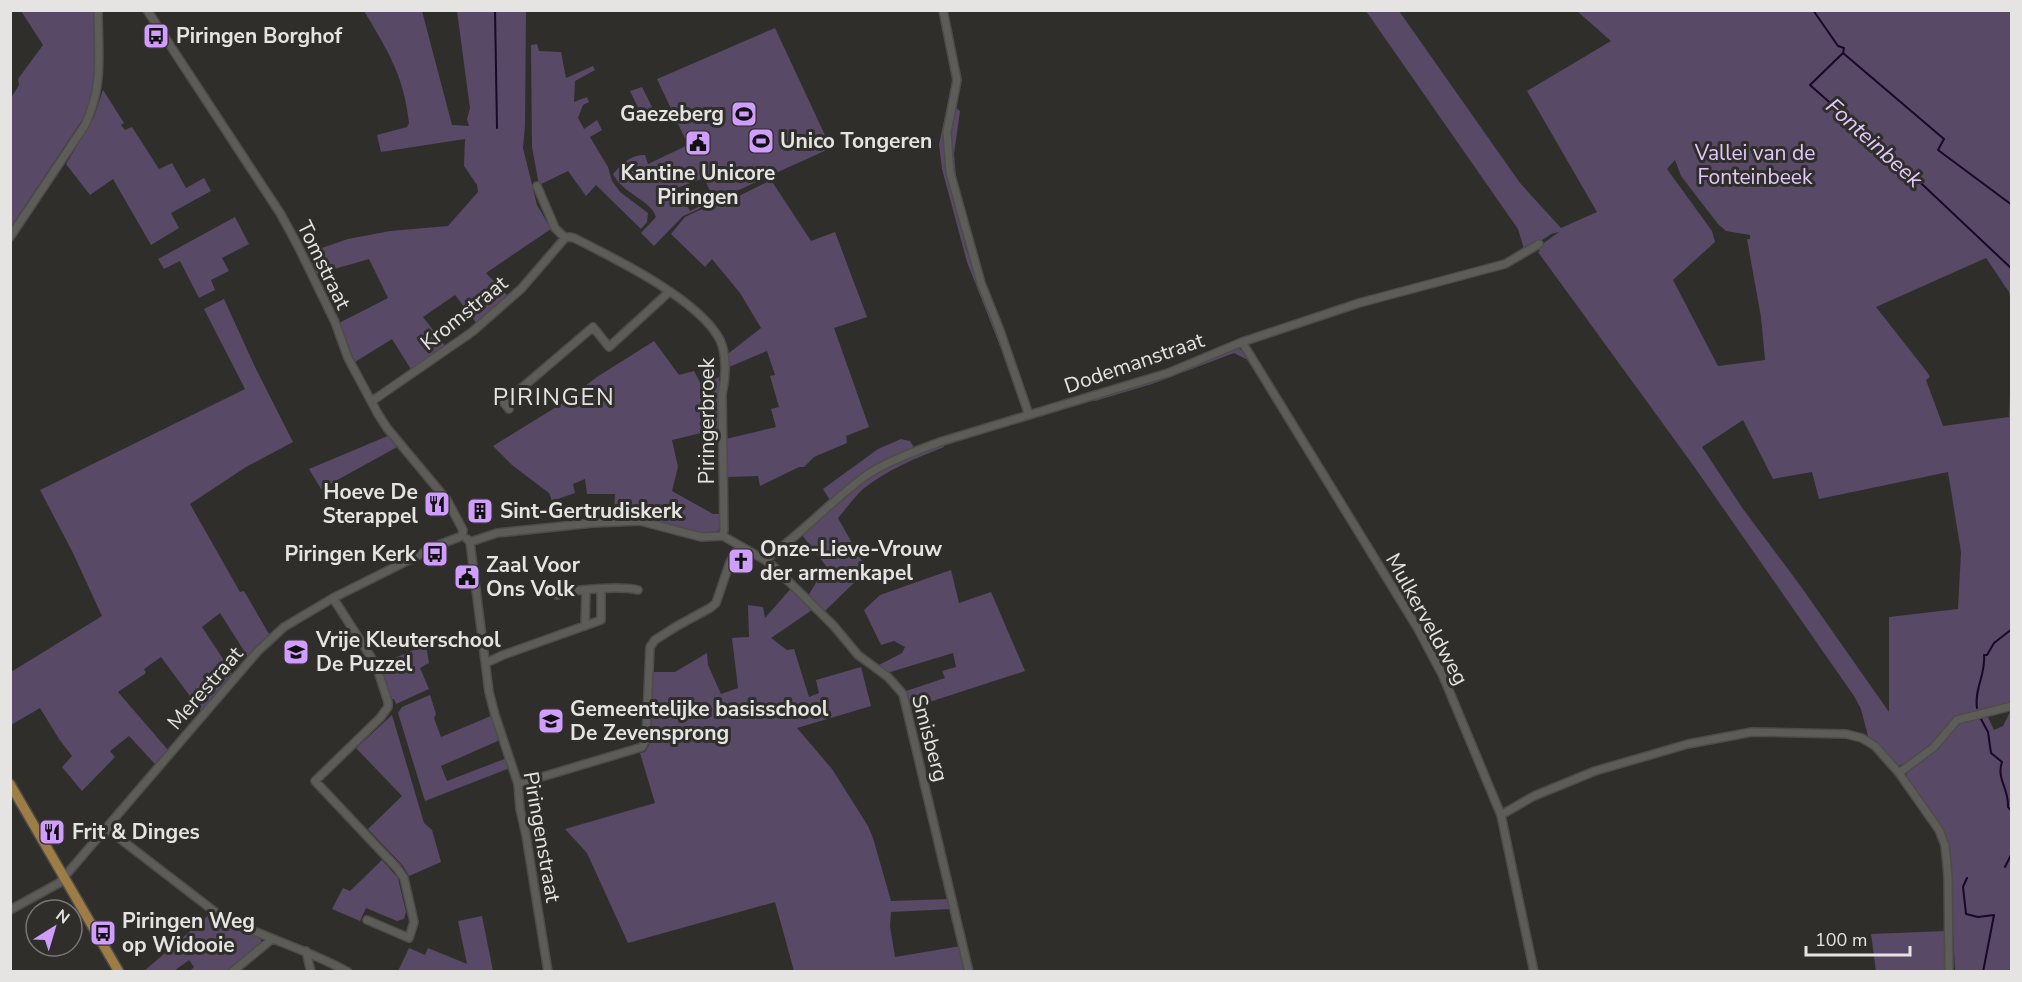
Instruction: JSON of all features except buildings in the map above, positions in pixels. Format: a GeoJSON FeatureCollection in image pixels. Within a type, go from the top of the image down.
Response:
{"type":"FeatureCollection","features":[{"type":"Feature","properties":{"kind":"main road"},"geometry":{"type":"LineString","coordinates":[[10,784],[119,972]]}},
{"type":"Feature","properties":{"kind":"street"},"geometry":{"type":"LineString","coordinates":[[10,237],[85,125],[94,105],[99,81],[98,10]]}},
{"type":"Feature","properties":{"kind":"street","name":"Tomstraat"},"geometry":{"type":"LineString","coordinates":[[147,10],[280,213],[335,322],[348,358],[387,428],[447,500],[463,530],[462,536]]}},
{"type":"Feature","properties":{"kind":"street"},"geometry":{"type":"LineString","coordinates":[[943,10],[957,80],[947,132],[950,172],[981,283],[1029,415]]}},
{"type":"Feature","properties":{"kind":"street"},"geometry":{"type":"LineString","coordinates":[[537,186],[555,228],[565,238]]}},
{"type":"Feature","properties":{"kind":"street","name":"Kromstraat"},"geometry":{"type":"LineString","coordinates":[[372,401],[472,332],[521,289],[565,238]]}},
{"type":"Feature","properties":{"kind":"street","name":"Piringerbroek"},"geometry":{"type":"LineString","coordinates":[[565,238],[574,238],[630,266],[704,319],[717,335],[723,350],[725,383],[722,394],[723,536]]}},
{"type":"Feature","properties":{"kind":"street","name":"Dodemanstraat"},"geometry":{"type":"LineString","coordinates":[[765,560],[800,533],[865,476],[917,450],[1168,373],[1242,342],[1359,303],[1505,264],[1539,244]]}},
{"type":"Feature","properties":{"kind":"street"},"geometry":{"type":"LineString","coordinates":[[509,410],[504,403],[593,327],[609,347],[669,292]]}},
{"type":"Feature","properties":{"kind":"street","name":"Mulkerveldweg"},"geometry":{"type":"LineString","coordinates":[[1242,342],[1429,647],[1501,815],[1534,972]]}},
{"type":"Feature","properties":{"kind":"street"},"geometry":{"type":"LineString","coordinates":[[462,536],[470,542],[497,533],[640,520],[701,537],[723,536]]}},
{"type":"Feature","properties":{"kind":"street","name":"Merestraat"},"geometry":{"type":"LineString","coordinates":[[10,910],[64,878],[258,651],[284,627],[333,598],[441,544],[462,536]]}},
{"type":"Feature","properties":{"kind":"street","name":"Smisberg"},"geometry":{"type":"LineString","coordinates":[[723,536],[765,560],[833,625],[858,655],[888,676],[903,694],[969,972]]}},
{"type":"Feature","properties":{"kind":"street","name":"Piringenstraat"},"geometry":{"type":"LineString","coordinates":[[470,542],[489,692],[518,784],[520,809],[548,972]]}},
{"type":"Feature","properties":{"kind":"street"},"geometry":{"type":"LineString","coordinates":[[518,784],[642,747],[646,739],[650,647],[655,640],[667,632],[716,603],[721,594],[730,562],[739,547]]}},
{"type":"Feature","properties":{"kind":"street"},"geometry":{"type":"LineString","coordinates":[[557,595],[564,592],[631,588],[638,590]]}},
{"type":"Feature","properties":{"kind":"street"},"geometry":{"type":"LineString","coordinates":[[486,663],[601,620],[601,590]]}},
{"type":"Feature","properties":{"kind":"street"},"geometry":{"type":"LineString","coordinates":[[585,626],[586,591]]}},
{"type":"Feature","properties":{"kind":"street"},"geometry":{"type":"LineString","coordinates":[[333,598],[376,665],[388,707],[380,718],[315,781],[400,872],[404,878],[414,922],[410,938],[367,920]]}},
{"type":"Feature","properties":{"kind":"street"},"geometry":{"type":"LineString","coordinates":[[1899,773],[1934,747],[1957,720],[2012,706]]}},
{"type":"Feature","properties":{"kind":"street"},"geometry":{"type":"LineString","coordinates":[[1501,815],[1534,796],[1595,771],[1688,744],[1752,732],[1846,734],[1862,738],[1875,746],[1899,773],[1939,831],[1945,845],[1948,876],[1949,972]]}},
{"type":"Feature","properties":{"kind":"street"},"geometry":{"type":"LineString","coordinates":[[106,828],[219,915],[240,926],[306,951],[348,972]]}},
{"type":"Feature","properties":{"kind":"street"},"geometry":{"type":"LineString","coordinates":[[232,972],[272,939]]}},
{"type":"Feature","properties":{"kind":"street"},"geometry":{"type":"LineString","coordinates":[[306,951],[311,972]]}},
{"type":"Feature","properties":{"kind":"green space"},"geometry":{"type":"Polygon","coordinates":[[[21,11],[93,11],[94,63],[90,102],[86,114],[11,227],[11,98],[19,85],[18,79],[43,45],[21,11]]]}},
{"type":"Feature","properties":{"kind":"green space"},"geometry":{"type":"Polygon","coordinates":[[[364,11],[422,11],[452,125],[469,126],[467,119],[470,108],[457,11],[526,11],[523,148],[537,205],[551,229],[486,273],[509,297],[477,324],[455,295],[423,317],[446,347],[412,371],[392,339],[355,362],[339,323],[388,298],[369,259],[317,274],[307,253],[348,239],[390,231],[448,226],[478,192],[477,185],[464,166],[465,139],[381,152],[377,135],[407,127],[409,123],[407,106],[394,64],[364,11]]]}},
{"type":"Feature","properties":{"kind":"green space","name":"Vallei van de Fonteinbeek"},"geometry":{"type":"Polygon","coordinates":[[[1366,11],[1399,11],[1520,183],[1561,228],[1597,212],[1527,91],[1611,41],[1577,11],[2011,11],[2011,301],[2009,292],[1986,258],[1876,307],[1930,377],[1926,380],[1943,426],[2009,417],[2011,371],[2011,703],[1957,717],[1948,724],[1932,745],[1905,764],[1896,766],[1869,740],[1861,709],[1854,696],[1693,465],[1538,252],[1540,251],[1537,248],[1559,232],[1551,234],[1525,252],[1518,229],[1366,11]],[[1675,160],[1667,169],[1712,231],[1715,242],[1673,280],[1718,366],[1765,360],[1761,317],[1747,239],[1750,239],[1750,235],[1726,231],[1718,224],[1681,176],[1675,160]],[[1743,420],[1702,447],[1743,509],[1889,712],[1889,617],[1958,609],[1961,552],[1948,472],[1819,499],[1812,472],[1773,479],[1743,420]]]}},
{"type":"Feature","properties":{"kind":"green space","name":"Gaezeberg"},"geometry":{"type":"Polygon","coordinates":[[[775,28],[831,148],[721,198],[713,197],[704,178],[677,188],[690,211],[714,199],[683,216],[654,246],[641,233],[656,217],[653,211],[623,187],[613,174],[623,163],[635,156],[645,155],[648,164],[688,145],[657,79],[775,28]]]}},
{"type":"Feature","properties":{"kind":"green space"},"geometry":{"type":"Polygon","coordinates":[[[537,44],[539,51],[561,52],[566,78],[593,66],[595,70],[575,81],[574,102],[587,97],[589,102],[583,105],[578,118],[584,129],[597,120],[602,130],[590,137],[620,192],[648,213],[647,222],[641,229],[596,185],[586,196],[568,171],[539,185],[532,147],[531,45],[537,44]]]}},
{"type":"Feature","properties":{"kind":"green space"},"geometry":{"type":"Polygon","coordinates":[[[642,87],[657,117],[645,122],[630,91],[642,87]]]}},
{"type":"Feature","properties":{"kind":"green space"},"geometry":{"type":"Polygon","coordinates":[[[103,90],[124,123],[121,125],[125,130],[132,127],[159,169],[172,163],[186,188],[204,178],[211,191],[171,213],[179,228],[151,245],[113,179],[90,195],[66,164],[94,117],[103,90]]]}},
{"type":"Feature","properties":{"kind":"green space"},"geometry":{"type":"Polygon","coordinates":[[[948,102],[960,111],[954,154],[956,176],[966,215],[958,216],[966,249],[1002,345],[1000,346],[967,262],[942,169],[939,144],[948,102]]]}},
{"type":"Feature","properties":{"kind":"green space"},"geometry":{"type":"Polygon","coordinates":[[[771,180],[811,241],[835,232],[867,317],[834,328],[869,427],[846,436],[847,443],[814,457],[804,467],[799,467],[760,486],[758,476],[727,477],[726,439],[776,427],[771,409],[779,407],[770,376],[775,375],[767,351],[729,367],[729,353],[761,328],[740,293],[712,259],[705,267],[671,234],[685,217],[719,201],[721,205],[771,180]]]}},
{"type":"Feature","properties":{"kind":"green space"},"geometry":{"type":"Polygon","coordinates":[[[235,217],[249,244],[222,258],[229,271],[211,280],[215,290],[199,298],[180,261],[164,269],[158,259],[235,217]]]}},
{"type":"Feature","properties":{"kind":"green space"},"geometry":{"type":"Polygon","coordinates":[[[224,299],[293,442],[246,467],[190,504],[240,592],[244,591],[269,634],[248,657],[220,613],[202,627],[233,674],[201,711],[161,657],[144,669],[146,673],[118,692],[168,750],[155,764],[129,736],[110,751],[115,757],[82,791],[62,767],[72,756],[40,708],[11,725],[11,672],[102,616],[40,490],[245,389],[204,309],[224,299]]]}},
{"type":"Feature","properties":{"kind":"green space"},"geometry":{"type":"Polygon","coordinates":[[[654,341],[679,375],[694,371],[702,386],[719,377],[718,429],[672,440],[678,467],[672,491],[713,514],[722,514],[721,529],[713,533],[696,534],[644,518],[614,517],[615,494],[587,494],[585,479],[573,484],[575,493],[552,501],[549,493],[512,465],[493,446],[561,404],[597,377],[654,341]]]}},
{"type":"Feature","properties":{"kind":"green space"},"geometry":{"type":"Polygon","coordinates":[[[1235,347],[1245,352],[1252,362],[1234,353],[1152,384],[1095,401],[1093,398],[1235,347]]]}},
{"type":"Feature","properties":{"kind":"green space"},"geometry":{"type":"Polygon","coordinates":[[[390,435],[399,446],[321,489],[309,469],[390,435]]]}},
{"type":"Feature","properties":{"kind":"green space"},"geometry":{"type":"Polygon","coordinates":[[[901,439],[910,441],[917,452],[943,443],[944,447],[902,465],[872,482],[860,492],[838,518],[867,570],[824,612],[808,596],[826,566],[802,535],[831,507],[831,502],[823,489],[878,449],[901,439]]]}},
{"type":"Feature","properties":{"kind":"green space"},"geometry":{"type":"Polygon","coordinates":[[[951,570],[959,603],[991,592],[1025,671],[911,708],[906,691],[945,678],[942,671],[956,667],[953,653],[887,673],[877,666],[902,653],[905,647],[894,641],[881,645],[864,610],[880,595],[951,570]]]}},
{"type":"Feature","properties":{"kind":"green space"},"geometry":{"type":"Polygon","coordinates":[[[793,586],[815,608],[771,638],[787,650],[794,649],[809,697],[819,693],[816,680],[861,667],[871,706],[797,728],[832,769],[868,826],[891,901],[950,899],[952,909],[891,912],[890,926],[895,957],[961,946],[967,971],[794,971],[775,902],[628,943],[587,853],[565,829],[655,803],[640,753],[645,752],[649,745],[652,672],[675,672],[707,653],[708,665],[721,694],[738,688],[732,638],[749,637],[748,605],[763,607],[765,618],[793,586]]]}},
{"type":"Feature","properties":{"kind":"green space"},"geometry":{"type":"Polygon","coordinates":[[[426,645],[429,663],[420,668],[429,689],[396,704],[394,699],[391,699],[380,664],[426,645]]]}},
{"type":"Feature","properties":{"kind":"green space"},"geometry":{"type":"Polygon","coordinates":[[[430,695],[436,714],[434,718],[441,737],[493,715],[500,740],[441,766],[447,781],[507,758],[510,768],[425,801],[398,713],[402,707],[430,695]]]}},
{"type":"Feature","properties":{"kind":"green space"},"geometry":{"type":"Polygon","coordinates":[[[2011,710],[2011,971],[1955,971],[1949,847],[1942,832],[1906,778],[1907,772],[1956,723],[1987,715],[1994,730],[2003,726],[2011,710]]]}},
{"type":"Feature","properties":{"kind":"green space"},"geometry":{"type":"Polygon","coordinates":[[[392,715],[424,823],[432,830],[441,862],[409,876],[403,866],[368,829],[402,796],[356,748],[392,715]]]}},
{"type":"Feature","properties":{"kind":"green space"},"geometry":{"type":"Polygon","coordinates":[[[382,860],[398,878],[406,912],[404,919],[397,921],[366,908],[360,921],[332,909],[343,888],[350,891],[382,860]]]}},
{"type":"Feature","properties":{"kind":"green space"},"geometry":{"type":"Polygon","coordinates":[[[211,913],[261,938],[261,945],[228,971],[190,971],[194,967],[189,960],[174,971],[143,972],[211,913]]]}},
{"type":"Feature","properties":{"kind":"green space"},"geometry":{"type":"Polygon","coordinates":[[[482,916],[493,971],[398,971],[409,948],[425,955],[428,948],[467,964],[458,921],[482,916]]]}},
{"type":"Feature","properties":{"kind":"green space"},"geometry":{"type":"Polygon","coordinates":[[[1946,931],[1947,971],[1876,971],[1871,934],[1946,931]]]}},
{"type":"Feature","properties":{"kind":"waterway"},"geometry":{"type":"LineString","coordinates":[[495,10],[497,128]]}},
{"type":"Feature","properties":{"kind":"waterway","name":"Fonteinbeek"},"geometry":{"type":"LineString","coordinates":[[1813,10],[1838,46],[1844,48],[1843,53],[1810,85],[1924,186],[2012,269]]}},
{"type":"Feature","properties":{"kind":"waterway"},"geometry":{"type":"LineString","coordinates":[[1843,53],[1944,139],[1938,150],[2012,205]]}},
{"type":"Feature","properties":{"kind":"waterway","name":"Fonteinbeek"},"geometry":{"type":"LineString","coordinates":[[1977,708],[1977,694],[1984,655],[1987,655],[1994,643],[2012,629]]}},
{"type":"Feature","properties":{"kind":"waterway","name":"Fonteinbeek"},"geometry":{"type":"LineString","coordinates":[[1981,719],[1988,732],[1991,753],[2002,762],[2001,774],[2008,807],[2012,812]]}},
{"type":"Feature","properties":{"kind":"waterway","name":"Fonteinbeek"},"geometry":{"type":"LineString","coordinates":[[2005,867],[2012,853]]}},
{"type":"Feature","properties":{"kind":"waterway"},"geometry":{"type":"LineString","coordinates":[[1967,878],[1963,887],[1966,914],[1978,917],[1994,915],[1983,972]]}},
{"type":"Feature","properties":{"kind":"place","name":"Piringen Borghof"},"geometry":{"type":"Point","coordinates":[156,36]}},
{"type":"Feature","properties":{"kind":"place","name":"Gaezeberg"},"geometry":{"type":"Point","coordinates":[744,114]}},
{"type":"Feature","properties":{"kind":"place","name":"Unico Tongeren"},"geometry":{"type":"Point","coordinates":[761,141]}},
{"type":"Feature","properties":{"kind":"place","name":"Kantine Unicore Piringen"},"geometry":{"type":"Point","coordinates":[698,143]}},
{"type":"Feature","properties":{"kind":"place","name":"Hoeve De Sterappel"},"geometry":{"type":"Point","coordinates":[437,504]}},
{"type":"Feature","properties":{"kind":"place","name":"Sint-Gertrudiskerk"},"geometry":{"type":"Point","coordinates":[480,511]}},
{"type":"Feature","properties":{"kind":"place","name":"Piringen Kerk"},"geometry":{"type":"Point","coordinates":[435,554]}},
{"type":"Feature","properties":{"kind":"place","name":"Onze-Lieve-Vrouw der armenkapel"},"geometry":{"type":"Point","coordinates":[741,561]}},
{"type":"Feature","properties":{"kind":"place","name":"Zaal Voor Ons Volk"},"geometry":{"type":"Point","coordinates":[467,577]}},
{"type":"Feature","properties":{"kind":"place","name":"Vrije Kleuterschool De Puzzel"},"geometry":{"type":"Point","coordinates":[296,652]}},
{"type":"Feature","properties":{"kind":"place","name":"Gemeentelijke basisschool De Zevensprong"},"geometry":{"type":"Point","coordinates":[551,721]}},
{"type":"Feature","properties":{"kind":"place","name":"Frit & Dinges"},"geometry":{"type":"Point","coordinates":[52,832]}},
{"type":"Feature","properties":{"kind":"place","name":"Piringen Weg op Widooie"},"geometry":{"type":"Point","coordinates":[103,933]}},
{"type":"Feature","properties":{"kind":"district","name":"PIRINGEN"},"geometry":{"type":"Point","coordinates":[554,397]}}]}
